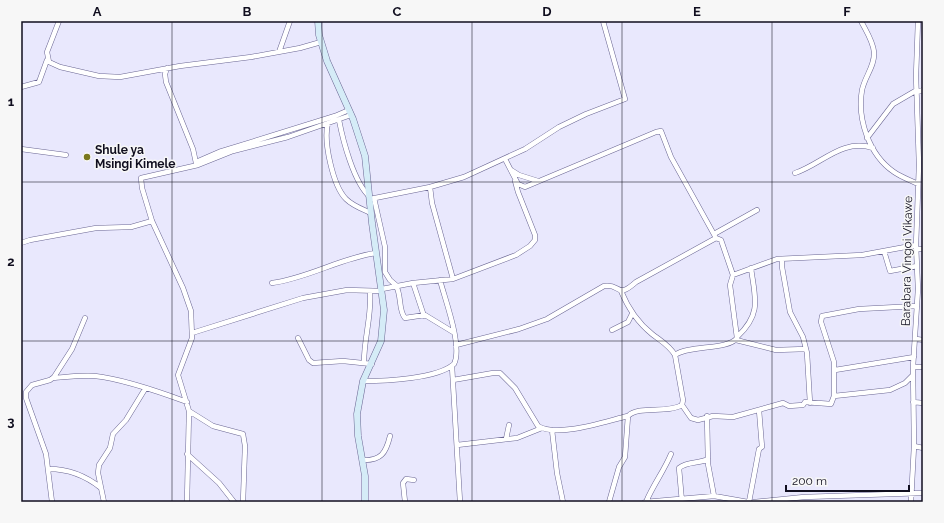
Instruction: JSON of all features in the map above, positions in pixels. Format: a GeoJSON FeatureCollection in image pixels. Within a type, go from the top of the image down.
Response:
{"type":"FeatureCollection","features":[{"type":"Feature","properties":{"kind":"street"},"geometry":{"type":"LineString","coordinates":[[21,87],[39,82],[47,60],[48,45],[59,21]]}},
{"type":"Feature","properties":{"kind":"street"},"geometry":{"type":"LineString","coordinates":[[279,52],[290,21]]}},
{"type":"Feature","properties":{"kind":"street"},"geometry":{"type":"LineString","coordinates":[[318,21],[321,42],[334,78],[350,113],[365,156],[371,198],[385,247],[385,272],[396,286],[401,296],[404,317],[408,319],[424,316],[432,318],[453,332]]}},
{"type":"Feature","properties":{"kind":"street"},"geometry":{"type":"LineString","coordinates":[[371,198],[430,187],[464,177],[525,149],[559,127],[586,114],[625,99],[603,21]]}},
{"type":"Feature","properties":{"kind":"street"},"geometry":{"type":"LineString","coordinates":[[861,21],[874,50],[873,63],[862,90],[861,102],[867,138],[885,164],[892,171],[918,184]]}},
{"type":"Feature","properties":{"kind":"street","name":"Barabara Vingoi Vikawe"},"geometry":{"type":"LineString","coordinates":[[911,502],[914,446],[913,367],[917,306],[916,247],[920,198],[918,184],[921,165],[917,91],[920,31],[918,21]]}},
{"type":"Feature","properties":{"kind":"street"},"geometry":{"type":"LineString","coordinates":[[47,60],[60,67],[108,77],[279,52],[321,42]]}},
{"type":"Feature","properties":{"kind":"street"},"geometry":{"type":"LineString","coordinates":[[167,68],[164,74],[166,82],[189,137],[196,164]]}},
{"type":"Feature","properties":{"kind":"street"},"geometry":{"type":"LineString","coordinates":[[867,138],[893,104],[917,91],[923,90]]}},
{"type":"Feature","properties":{"kind":"street"},"geometry":{"type":"LineString","coordinates":[[187,502],[189,411],[178,375],[179,368],[191,346],[191,311],[183,288],[152,221],[142,188],[141,178],[196,164],[233,151],[288,137],[339,120],[350,113]]}},
{"type":"Feature","properties":{"kind":"street"},"geometry":{"type":"LineString","coordinates":[[196,164],[220,152],[335,116],[350,113]]}},
{"type":"Feature","properties":{"kind":"street"},"geometry":{"type":"LineString","coordinates":[[339,120],[345,146],[356,178],[363,190],[371,198],[371,213],[384,310],[384,330],[378,353],[364,382],[356,422],[365,476],[365,502]]}},
{"type":"Feature","properties":{"kind":"street"},"geometry":{"type":"LineString","coordinates":[[328,123],[325,134],[326,147],[339,189],[351,203],[371,213]]}},
{"type":"Feature","properties":{"kind":"street"},"geometry":{"type":"LineString","coordinates":[[505,159],[515,179],[522,186],[530,186],[538,181],[661,131],[671,157],[715,236],[721,240],[733,275],[730,284],[737,338]]}},
{"type":"Feature","properties":{"kind":"street"},"geometry":{"type":"LineString","coordinates":[[795,173],[841,148],[860,145],[873,148]]}},
{"type":"Feature","properties":{"kind":"street"},"geometry":{"type":"LineString","coordinates":[[21,149],[66,155]]}},
{"type":"Feature","properties":{"kind":"street"},"geometry":{"type":"LineString","coordinates":[[510,169],[538,181]]}},
{"type":"Feature","properties":{"kind":"street"},"geometry":{"type":"LineString","coordinates":[[192,333],[303,298],[346,290],[382,290],[413,283],[453,279],[516,255],[534,242],[535,235],[516,187],[515,179]]}},
{"type":"Feature","properties":{"kind":"street"},"geometry":{"type":"LineString","coordinates":[[430,187],[432,203],[453,279]]}},
{"type":"Feature","properties":{"kind":"street"},"geometry":{"type":"LineString","coordinates":[[456,345],[547,319],[604,286],[611,286],[621,291],[628,290],[636,282],[757,210]]}},
{"type":"Feature","properties":{"kind":"street"},"geometry":{"type":"LineString","coordinates":[[21,243],[96,228],[131,227],[152,221]]}},
{"type":"Feature","properties":{"kind":"street"},"geometry":{"type":"LineString","coordinates":[[733,275],[771,260],[822,258],[884,252],[916,247],[923,249]]}},
{"type":"Feature","properties":{"kind":"street"},"geometry":{"type":"LineString","coordinates":[[884,252],[890,271],[917,266]]}},
{"type":"Feature","properties":{"kind":"street"},"geometry":{"type":"LineString","coordinates":[[272,283],[312,273],[352,257],[376,253]]}},
{"type":"Feature","properties":{"kind":"street"},"geometry":{"type":"LineString","coordinates":[[782,259],[790,312],[803,337],[806,349],[810,403]]}},
{"type":"Feature","properties":{"kind":"street"},"geometry":{"type":"LineString","coordinates":[[675,355],[682,351],[719,346],[737,338],[755,313],[751,268]]}},
{"type":"Feature","properties":{"kind":"street"},"geometry":{"type":"LineString","coordinates":[[440,280],[456,345],[455,361],[452,366],[460,502]]}},
{"type":"Feature","properties":{"kind":"street"},"geometry":{"type":"LineString","coordinates":[[413,283],[424,316]]}},
{"type":"Feature","properties":{"kind":"street"},"geometry":{"type":"LineString","coordinates":[[364,362],[364,350],[370,306],[370,291]]}},
{"type":"Feature","properties":{"kind":"street"},"geometry":{"type":"LineString","coordinates":[[621,291],[632,314],[652,333],[670,346],[675,355],[683,400],[682,405],[692,419],[698,420],[707,416],[733,417],[784,403],[789,406],[810,403],[831,404],[834,396],[835,370],[832,354],[821,322],[822,316],[859,309],[917,306]]}},
{"type":"Feature","properties":{"kind":"street"},"geometry":{"type":"LineString","coordinates":[[612,330],[628,322],[632,314]]}},
{"type":"Feature","properties":{"kind":"street"},"geometry":{"type":"LineString","coordinates":[[52,378],[72,349],[85,318]]}},
{"type":"Feature","properties":{"kind":"street"},"geometry":{"type":"LineString","coordinates":[[298,338],[309,360],[313,363],[343,361],[372,364]]}},
{"type":"Feature","properties":{"kind":"street"},"geometry":{"type":"LineString","coordinates":[[737,338],[776,350],[806,349]]}},
{"type":"Feature","properties":{"kind":"street"},"geometry":{"type":"LineString","coordinates":[[916,339],[923,340]]}},
{"type":"Feature","properties":{"kind":"street"},"geometry":{"type":"LineString","coordinates":[[835,370],[914,356]]}},
{"type":"Feature","properties":{"kind":"street"},"geometry":{"type":"LineString","coordinates":[[364,382],[407,379],[452,366]]}},
{"type":"Feature","properties":{"kind":"street"},"geometry":{"type":"LineString","coordinates":[[913,367],[923,367]]}},
{"type":"Feature","properties":{"kind":"street"},"geometry":{"type":"LineString","coordinates":[[453,380],[493,372],[500,373],[515,388],[534,420],[542,428]]}},
{"type":"Feature","properties":{"kind":"street"},"geometry":{"type":"LineString","coordinates":[[834,396],[890,390],[905,383],[913,375]]}},
{"type":"Feature","properties":{"kind":"street"},"geometry":{"type":"LineString","coordinates":[[52,502],[46,454],[26,398],[26,392],[32,385],[52,378],[96,376],[136,385],[187,402]]}},
{"type":"Feature","properties":{"kind":"street"},"geometry":{"type":"LineString","coordinates":[[104,502],[98,469],[99,465],[110,448],[113,434],[126,420],[145,389]]}},
{"type":"Feature","properties":{"kind":"street"},"geometry":{"type":"LineString","coordinates":[[913,402],[923,403]]}},
{"type":"Feature","properties":{"kind":"street"},"geometry":{"type":"LineString","coordinates":[[457,445],[517,438],[542,428],[552,430],[592,425],[628,416],[636,411],[673,409],[682,405]]}},
{"type":"Feature","properties":{"kind":"street"},"geometry":{"type":"LineString","coordinates":[[671,454],[666,467],[645,502],[682,501],[714,496],[747,502],[759,449],[762,447],[759,410]]}},
{"type":"Feature","properties":{"kind":"street"},"geometry":{"type":"LineString","coordinates":[[189,411],[213,426],[243,434],[245,446],[243,502]]}},
{"type":"Feature","properties":{"kind":"street"},"geometry":{"type":"LineString","coordinates":[[609,502],[619,467],[625,457],[628,416]]}},
{"type":"Feature","properties":{"kind":"street"},"geometry":{"type":"LineString","coordinates":[[707,416],[708,459],[714,496]]}},
{"type":"Feature","properties":{"kind":"street"},"geometry":{"type":"LineString","coordinates":[[506,439],[509,424]]}},
{"type":"Feature","properties":{"kind":"street"},"geometry":{"type":"LineString","coordinates":[[552,430],[557,473],[564,502]]}},
{"type":"Feature","properties":{"kind":"street"},"geometry":{"type":"LineString","coordinates":[[362,460],[380,457],[388,445],[390,436]]}},
{"type":"Feature","properties":{"kind":"street"},"geometry":{"type":"LineString","coordinates":[[914,446],[923,448]]}},
{"type":"Feature","properties":{"kind":"street"},"geometry":{"type":"LineString","coordinates":[[187,454],[219,483],[234,502]]}},
{"type":"Feature","properties":{"kind":"street"},"geometry":{"type":"LineString","coordinates":[[682,501],[679,468],[687,464],[708,459]]}},
{"type":"Feature","properties":{"kind":"street"},"geometry":{"type":"LineString","coordinates":[[49,469],[64,470],[77,474],[101,488]]}},
{"type":"Feature","properties":{"kind":"street"},"geometry":{"type":"LineString","coordinates":[[405,502],[403,484],[406,480],[414,480]]}},
{"type":"Feature","properties":{"kind":"street"},"geometry":{"type":"LineString","coordinates":[[754,502],[911,492],[923,493]]}},
{"type":"Feature","properties":{"kind":"place","name":"Shule ya Msingi Kimele"},"geometry":{"type":"Point","coordinates":[87,157]}}]}
